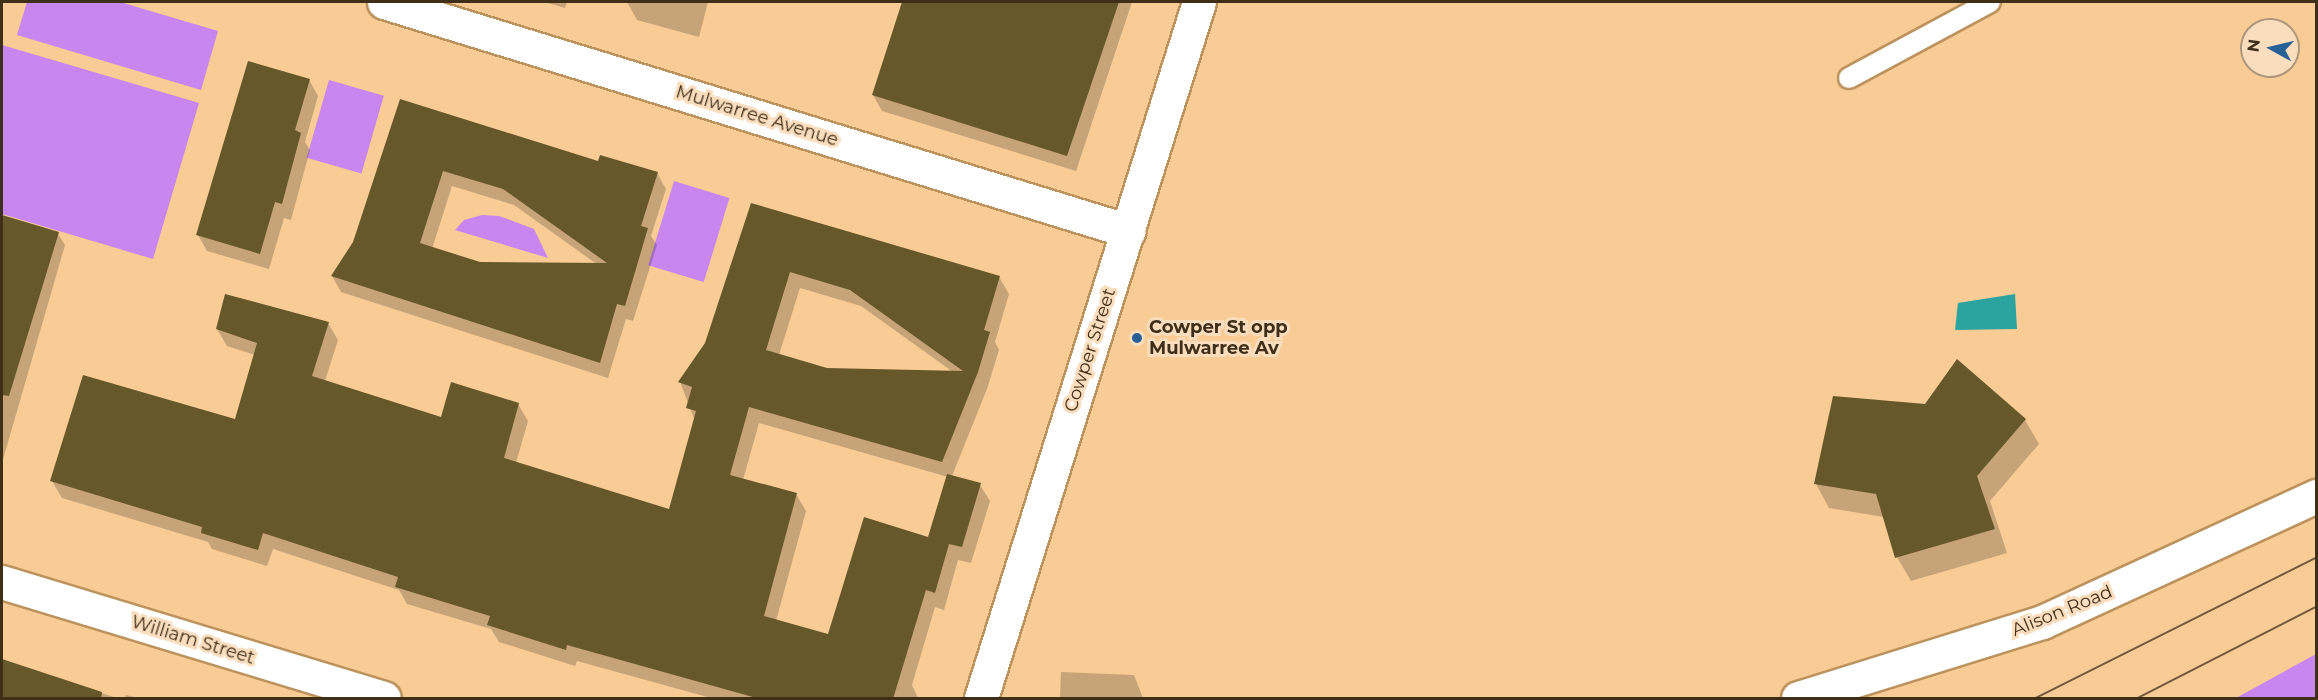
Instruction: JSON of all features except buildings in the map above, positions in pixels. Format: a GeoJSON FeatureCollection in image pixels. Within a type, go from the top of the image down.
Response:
{"type":"FeatureCollection","features":[{"type":"Feature","properties":{"kind":"main road","name":"Mulwarree Avenue"},"geometry":{"type":"LineString","coordinates":[[384,2],[1129,231]]}},
{"type":"Feature","properties":{"kind":"main road","name":"Cowper Street"},"geometry":{"type":"LineString","coordinates":[[981,699],[1199,2]]}},
{"type":"Feature","properties":{"kind":"main road","name":"Alison Road"},"geometry":{"type":"LineString","coordinates":[[1798,699],[2042,622],[2316,496]]}},
{"type":"Feature","properties":{"kind":"main road","name":"William Street"},"geometry":{"type":"LineString","coordinates":[[2,582],[384,699]]}},
{"type":"Feature","properties":{"kind":"lane"},"geometry":{"type":"LineString","coordinates":[[1849,78],[1990,2]]}},
{"type":"Feature","properties":{"kind":"shaded area"},"geometry":{"type":"Polygon","coordinates":[[[27,2],[120,2],[218,31],[201,90],[17,35],[27,2]]]}},
{"type":"Feature","properties":{"kind":"shaded area"},"geometry":{"type":"Polygon","coordinates":[[[2,45],[199,103],[153,259],[2,214],[2,45]]]}},
{"type":"Feature","properties":{"kind":"shaded area"},"geometry":{"type":"Polygon","coordinates":[[[329,80],[384,96],[361,174],[307,158],[329,80]]]}},
{"type":"Feature","properties":{"kind":"shaded area"},"geometry":{"type":"Polygon","coordinates":[[[674,181],[729,198],[704,282],[648,265],[674,181]]]}},
{"type":"Feature","properties":{"kind":"shaded area"},"geometry":{"type":"Polygon","coordinates":[[[482,215],[499,216],[534,229],[548,258],[455,230],[464,220],[482,215]]]}},
{"type":"Feature","properties":{"kind":"shaded area"},"geometry":{"type":"Polygon","coordinates":[[[2316,654],[2316,698],[2236,698],[2316,654]]]}},
{"type":"Feature","properties":{"kind":"water"},"geometry":{"type":"Polygon","coordinates":[[[2015,294],[2017,329],[1955,330],[1958,303],[2015,294]]]}},
{"type":"Feature","properties":{"kind":"tram line"},"geometry":{"type":"LineString","coordinates":[[2036,698],[2316,558]]}},
{"type":"Feature","properties":{"kind":"tram line"},"geometry":{"type":"LineString","coordinates":[[2138,698],[2316,607]]}},
{"type":"Feature","properties":{"kind":"place","name":"Cowper St opp Mulwarree Av"},"geometry":{"type":"Point","coordinates":[1137,338]}}]}
